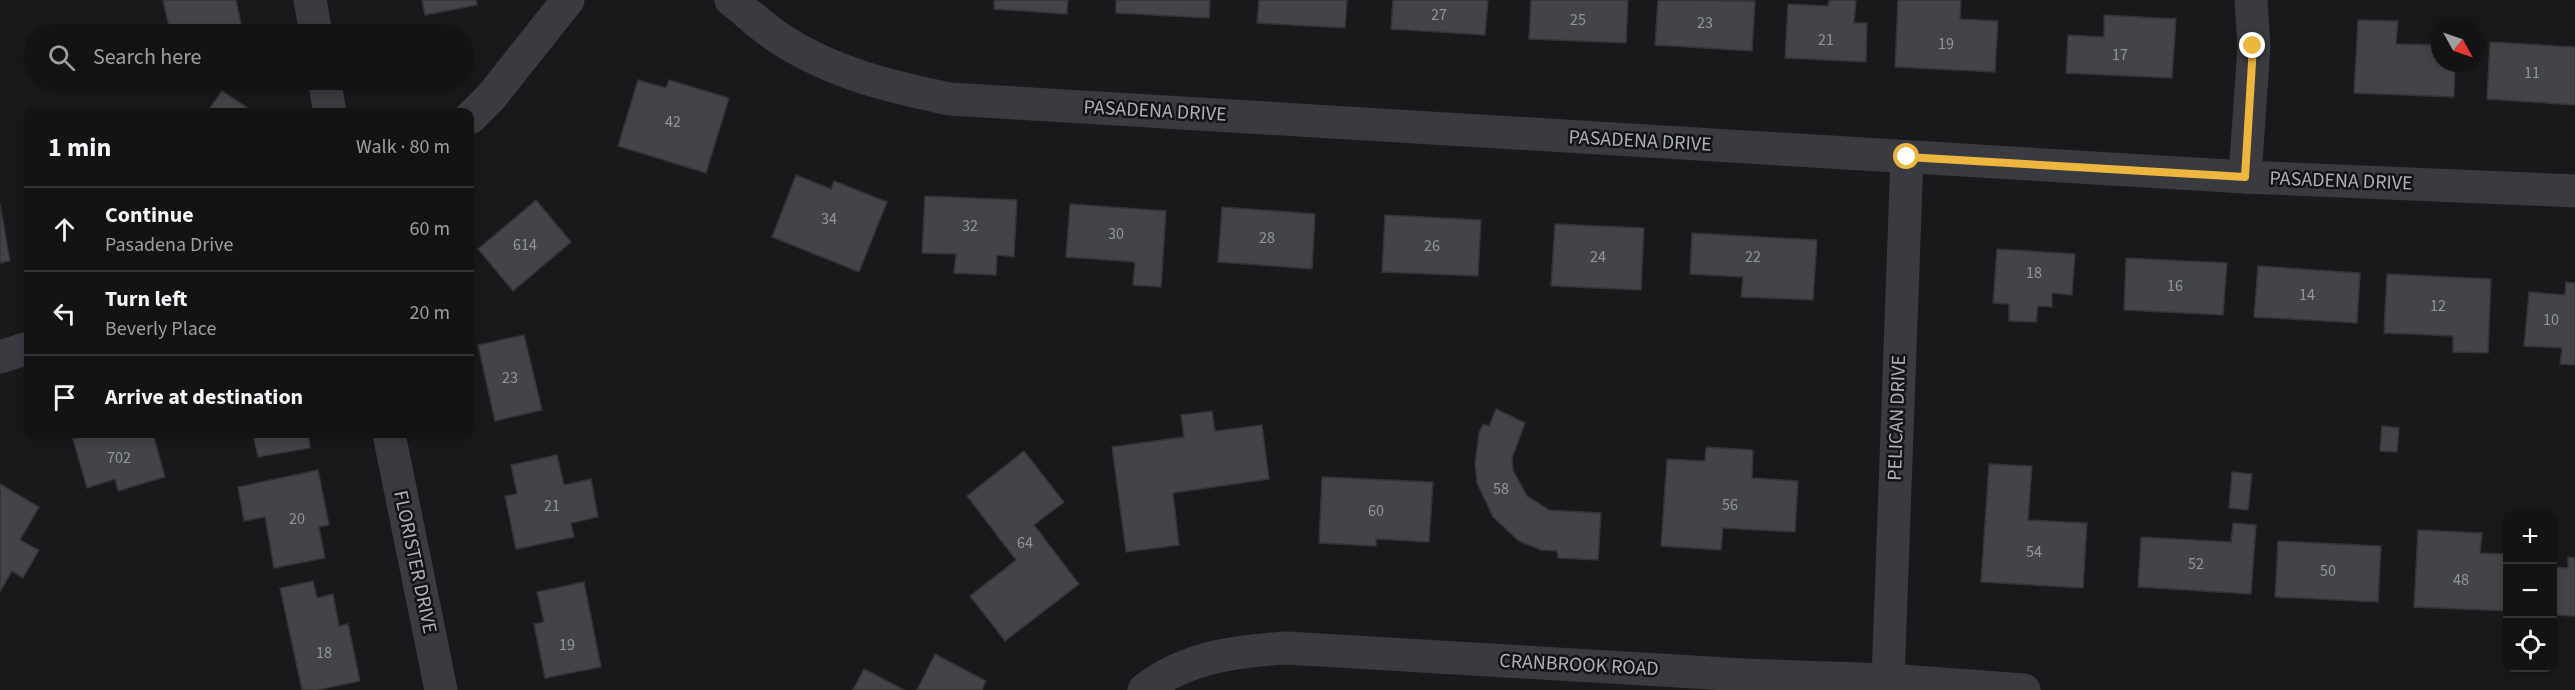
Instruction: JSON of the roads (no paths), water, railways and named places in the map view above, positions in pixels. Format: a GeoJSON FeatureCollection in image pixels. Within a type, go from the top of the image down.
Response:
{"type":"FeatureCollection","features":[{"type":"Feature","properties":{"kind":"street"},"geometry":{"type":"LineString","coordinates":[[310,0],[314,24]]}},
{"type":"Feature","properties":{"kind":"street"},"geometry":{"type":"LineString","coordinates":[[474,114],[491,97],[568,0]]}},
{"type":"Feature","properties":{"kind":"street","name":"PASADENA DRIVE"},"geometry":{"type":"LineString","coordinates":[[731,0],[782,40],[836,68],[889,87],[950,99],[2245,177],[2575,191]]}},
{"type":"Feature","properties":{"kind":"street"},"geometry":{"type":"LineString","coordinates":[[2245,177],[2253,46],[2251,0]]}},
{"type":"Feature","properties":{"kind":"street"},"geometry":{"type":"LineString","coordinates":[[326,90],[329,108]]}},
{"type":"Feature","properties":{"kind":"street","name":"PELICAN DRIVE"},"geometry":{"type":"LineString","coordinates":[[1888,680],[1907,157]]}},
{"type":"Feature","properties":{"kind":"street"},"geometry":{"type":"LineString","coordinates":[[0,357],[24,349]]}},
{"type":"Feature","properties":{"kind":"street","name":"FLORISTER DRIVE"},"geometry":{"type":"LineString","coordinates":[[390,438],[441,690]]}},
{"type":"Feature","properties":{"kind":"street","name":"CRANBROOK ROAD"},"geometry":{"type":"LineString","coordinates":[[1144,690],[1194,662],[1235,651],[1287,648],[1744,675],[1888,680],[2024,690]]}}]}
